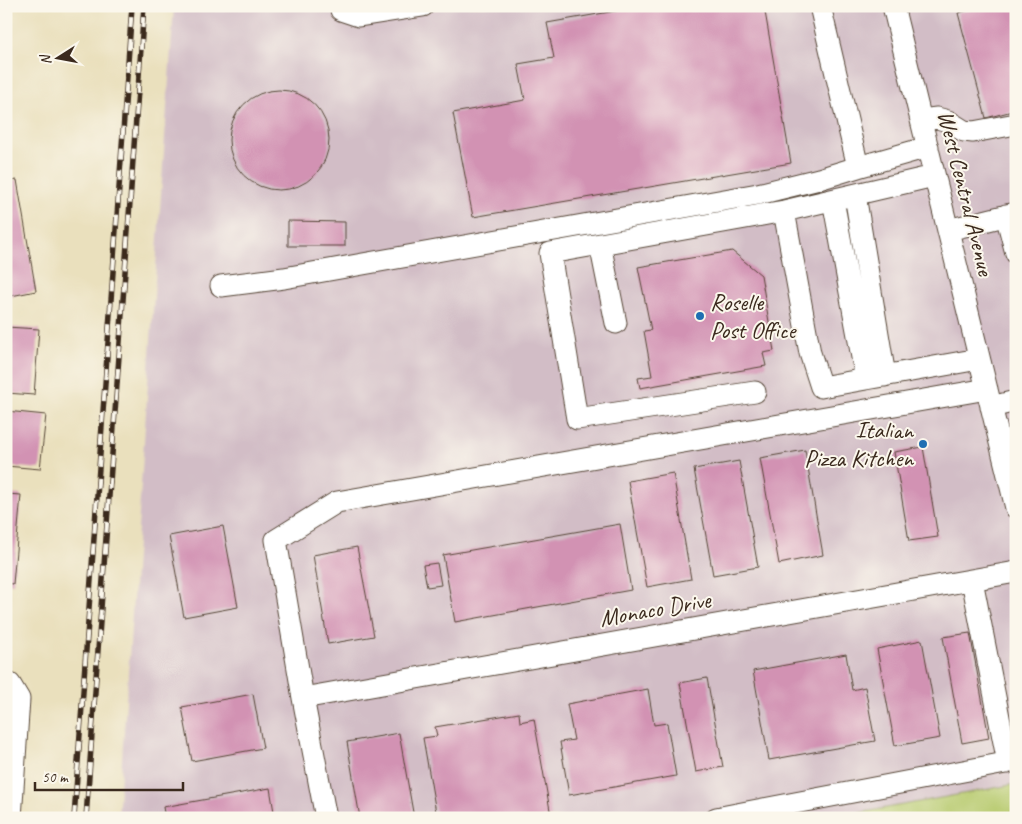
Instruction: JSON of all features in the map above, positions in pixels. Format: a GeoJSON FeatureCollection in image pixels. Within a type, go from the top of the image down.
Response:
{"type":"FeatureCollection","features":[{"type":"Feature","properties":{"kind":"street"},"geometry":{"type":"LineString","coordinates":[[341,6],[341,10],[360,16],[423,6]]}},
{"type":"Feature","properties":{"kind":"street"},"geometry":{"type":"LineString","coordinates":[[820,6],[858,167]]}},
{"type":"Feature","properties":{"kind":"street","name":"West Central Avenue"},"geometry":{"type":"LineString","coordinates":[[893,6],[1016,508]]}},
{"type":"Feature","properties":{"kind":"street"},"geometry":{"type":"LineString","coordinates":[[921,120],[937,118],[948,121],[964,131],[973,132],[1016,124]]}},
{"type":"Feature","properties":{"kind":"street"},"geometry":{"type":"LineString","coordinates":[[221,286],[284,278],[758,194],[819,179],[928,147]]}},
{"type":"Feature","properties":{"kind":"street"},"geometry":{"type":"LineString","coordinates":[[755,392],[577,419],[550,252],[784,211],[934,176]]}},
{"type":"Feature","properties":{"kind":"street"},"geometry":{"type":"LineString","coordinates":[[855,195],[876,377]]}},
{"type":"Feature","properties":{"kind":"street"},"geometry":{"type":"LineString","coordinates":[[833,200],[876,377]]}},
{"type":"Feature","properties":{"kind":"street"},"geometry":{"type":"LineString","coordinates":[[784,211],[810,353],[821,387],[980,359]]}},
{"type":"Feature","properties":{"kind":"street"},"geometry":{"type":"LineString","coordinates":[[948,230],[1011,214],[1016,253]]}},
{"type":"Feature","properties":{"kind":"street"},"geometry":{"type":"LineString","coordinates":[[600,244],[616,323]]}},
{"type":"Feature","properties":{"kind":"street"},"geometry":{"type":"LineString","coordinates":[[326,818],[276,540],[337,502],[989,398],[1016,401]]}},
{"type":"Feature","properties":{"kind":"street","name":"Monaco Drive"},"geometry":{"type":"LineString","coordinates":[[303,698],[1016,572]]}},
{"type":"Feature","properties":{"kind":"street"},"geometry":{"type":"LineString","coordinates":[[716,818],[1012,762],[972,580]]}},
{"type":"Feature","properties":{"kind":"street"},"geometry":{"type":"LineString","coordinates":[[6,682],[10,684],[19,699],[11,818]]}},
{"type":"Feature","properties":{"kind":"shaded area"},"geometry":{"type":"Polygon","coordinates":[[[174,6],[1016,6],[1016,784],[832,818],[118,818],[174,6]]]}},
{"type":"Feature","properties":{"kind":"green space"},"geometry":{"type":"Polygon","coordinates":[[[1016,784],[1016,818],[832,818],[1016,784]]]}},
{"type":"Feature","properties":{"kind":"building"},"geometry":{"type":"Polygon","coordinates":[[[644,6],[764,6],[791,163],[473,217],[453,113],[525,100],[518,64],[554,58],[547,23],[644,6]]]}},
{"type":"Feature","properties":{"kind":"building"},"geometry":{"type":"Polygon","coordinates":[[[983,6],[1016,6],[1016,110],[986,118],[958,13],[983,6]]]}},
{"type":"Feature","properties":{"kind":"building"},"geometry":{"type":"Polygon","coordinates":[[[279,90],[298,94],[314,105],[325,121],[329,140],[325,159],[314,175],[298,186],[279,190],[260,186],[244,175],[233,159],[229,140],[233,121],[244,105],[260,94],[279,90]]]}},
{"type":"Feature","properties":{"kind":"building"},"geometry":{"type":"Polygon","coordinates":[[[17,180],[36,291],[6,297],[6,182],[17,180]]]}},
{"type":"Feature","properties":{"kind":"building"},"geometry":{"type":"Polygon","coordinates":[[[288,221],[345,222],[345,246],[288,246],[288,221]]]}},
{"type":"Feature","properties":{"kind":"building"},"geometry":{"type":"Polygon","coordinates":[[[732,251],[761,275],[774,351],[763,353],[766,366],[640,388],[638,378],[652,376],[644,331],[651,330],[638,267],[732,251]]]}},
{"type":"Feature","properties":{"kind":"building"},"geometry":{"type":"Polygon","coordinates":[[[6,327],[39,329],[34,395],[6,393],[6,327]]]}},
{"type":"Feature","properties":{"kind":"building"},"geometry":{"type":"Polygon","coordinates":[[[6,411],[46,415],[40,469],[6,466],[6,411]]]}},
{"type":"Feature","properties":{"kind":"building"},"geometry":{"type":"Polygon","coordinates":[[[923,447],[938,537],[909,541],[894,452],[923,447]]]}},
{"type":"Feature","properties":{"kind":"building"},"geometry":{"type":"Polygon","coordinates":[[[805,450],[823,555],[779,564],[760,458],[805,450]]]}},
{"type":"Feature","properties":{"kind":"building"},"geometry":{"type":"Polygon","coordinates":[[[739,461],[758,567],[713,575],[694,469],[739,461]]]}},
{"type":"Feature","properties":{"kind":"building"},"geometry":{"type":"Polygon","coordinates":[[[673,473],[691,579],[647,587],[628,481],[673,473]]]}},
{"type":"Feature","properties":{"kind":"building"},"geometry":{"type":"Polygon","coordinates":[[[6,494],[21,495],[13,584],[6,583],[6,494]]]}},
{"type":"Feature","properties":{"kind":"building"},"geometry":{"type":"Polygon","coordinates":[[[620,524],[631,590],[455,622],[443,555],[620,524]]]}},
{"type":"Feature","properties":{"kind":"building"},"geometry":{"type":"Polygon","coordinates":[[[223,526],[238,607],[184,617],[169,536],[223,526]]]}},
{"type":"Feature","properties":{"kind":"building"},"geometry":{"type":"Polygon","coordinates":[[[357,547],[374,636],[328,644],[313,555],[357,547]]]}},
{"type":"Feature","properties":{"kind":"building"},"geometry":{"type":"Polygon","coordinates":[[[437,563],[441,585],[427,587],[423,565],[437,563]]]}},
{"type":"Feature","properties":{"kind":"building"},"geometry":{"type":"Polygon","coordinates":[[[970,633],[989,738],[962,743],[943,637],[970,633]]]}},
{"type":"Feature","properties":{"kind":"building"},"geometry":{"type":"Polygon","coordinates":[[[922,640],[940,738],[895,746],[877,649],[922,640]]]}},
{"type":"Feature","properties":{"kind":"building"},"geometry":{"type":"Polygon","coordinates":[[[846,654],[852,690],[865,687],[875,741],[769,760],[753,671],[846,654]]]}},
{"type":"Feature","properties":{"kind":"building"},"geometry":{"type":"Polygon","coordinates":[[[707,678],[723,767],[696,772],[680,683],[707,678]]]}},
{"type":"Feature","properties":{"kind":"building"},"geometry":{"type":"Polygon","coordinates":[[[648,689],[654,725],[667,723],[676,776],[569,795],[560,742],[574,740],[567,704],[648,689]]]}},
{"type":"Feature","properties":{"kind":"building"},"geometry":{"type":"Polygon","coordinates":[[[253,694],[263,748],[192,761],[182,707],[253,694]]]}},
{"type":"Feature","properties":{"kind":"building"},"geometry":{"type":"Polygon","coordinates":[[[519,713],[520,722],[534,719],[551,816],[543,818],[437,818],[423,738],[437,736],[435,727],[519,713]]]}},
{"type":"Feature","properties":{"kind":"building"},"geometry":{"type":"Polygon","coordinates":[[[399,733],[414,818],[360,818],[347,742],[399,733]]]}},
{"type":"Feature","properties":{"kind":"building"},"geometry":{"type":"Polygon","coordinates":[[[270,788],[275,818],[165,818],[163,807],[270,788]]]}},
{"type":"Feature","properties":{"kind":"railway"},"geometry":{"type":"LineString","coordinates":[[74,818],[132,6]]}},
{"type":"Feature","properties":{"kind":"railway"},"geometry":{"type":"LineString","coordinates":[[86,818],[144,6]]}},
{"type":"Feature","properties":{"kind":"place","name":"Roselle Post Office"},"geometry":{"type":"Point","coordinates":[700,316]}},
{"type":"Feature","properties":{"kind":"place","name":"Italian Pizza Kitchen"},"geometry":{"type":"Point","coordinates":[923,444]}}]}
